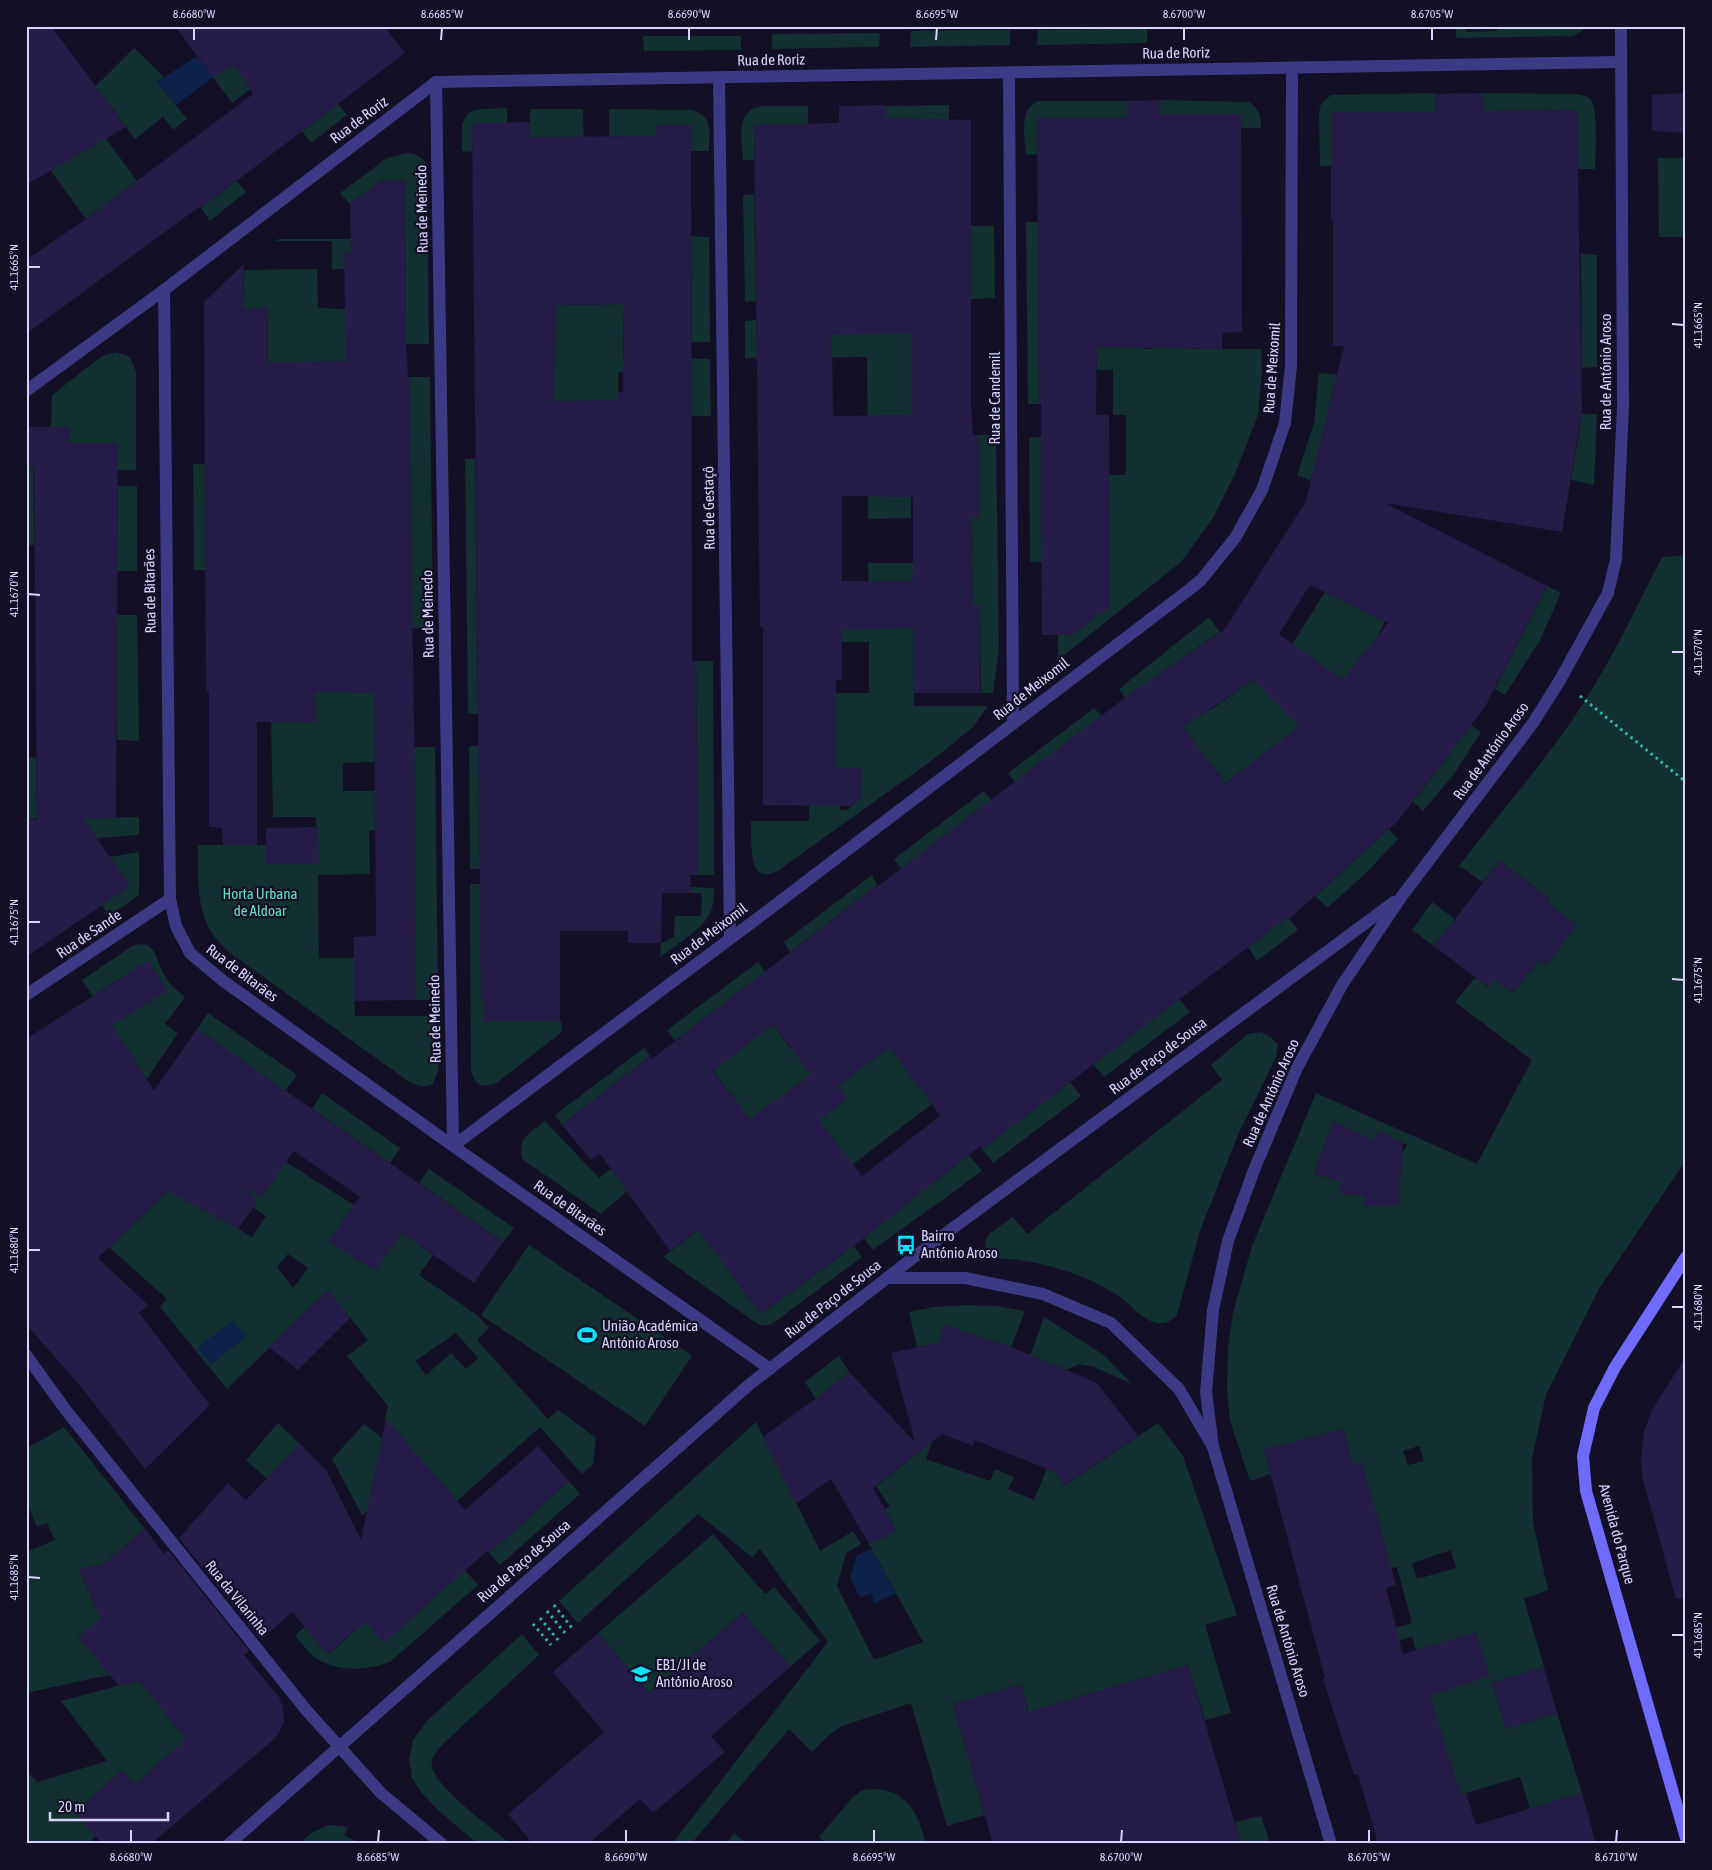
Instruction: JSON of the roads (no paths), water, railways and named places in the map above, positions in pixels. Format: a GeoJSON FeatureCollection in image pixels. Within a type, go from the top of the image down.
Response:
{"type":"FeatureCollection","features":[{"type":"Feature","properties":{"kind":"main road","name":"Avenida do Parque"},"geometry":{"type":"LineString","coordinates":[[1686,1257],[1614,1366],[1594,1408],[1583,1456],[1586,1491],[1686,1838]]}},
{"type":"Feature","properties":{"kind":"street","name":"Rua de António Aroso"},"geometry":{"type":"LineString","coordinates":[[1331,1844],[1213,1447],[1206,1392],[1213,1310],[1228,1241],[1297,1068],[1342,986],[1402,896],[1517,745],[1560,680],[1608,593],[1616,559],[1623,406],[1621,26]]}},
{"type":"Feature","properties":{"kind":"street","name":"Rua de Roriz"},"geometry":{"type":"LineString","coordinates":[[26,391],[164,290],[436,82],[1620,62]]}},
{"type":"Feature","properties":{"kind":"street","name":"Rua de Meixomil"},"geometry":{"type":"LineString","coordinates":[[453,1146],[1201,580],[1235,538],[1262,490],[1284,423],[1292,366],[1292,68]]}},
{"type":"Feature","properties":{"kind":"street","name":"Rua de Candemil"},"geometry":{"type":"LineString","coordinates":[[1009,72],[1013,724]]}},
{"type":"Feature","properties":{"kind":"street","name":"Rua de Gestaçô"},"geometry":{"type":"LineString","coordinates":[[719,78],[730,938]]}},
{"type":"Feature","properties":{"kind":"street","name":"Rua de Meinedo"},"geometry":{"type":"LineString","coordinates":[[436,82],[453,1146]]}},
{"type":"Feature","properties":{"kind":"street","name":"Rua de Bitarães"},"geometry":{"type":"LineString","coordinates":[[164,290],[170,899],[176,926],[190,953],[222,980],[453,1146],[770,1368]]}},
{"type":"Feature","properties":{"kind":"street","name":"Rua de Paço de Sousa"},"geometry":{"type":"LineString","coordinates":[[229,1844],[750,1384],[887,1278],[1402,896]]}},
{"type":"Feature","properties":{"kind":"street","name":"Rua de Sande"},"geometry":{"type":"LineString","coordinates":[[26,995],[170,899]]}},
{"type":"Feature","properties":{"kind":"street","name":"Rua de António Aroso"},"geometry":{"type":"LineString","coordinates":[[887,1278],[965,1278],[1043,1294],[1111,1323],[1178,1389],[1213,1447]]}},
{"type":"Feature","properties":{"kind":"street","name":"Rua da Vilarinha"},"geometry":{"type":"LineString","coordinates":[[26,1355],[65,1409],[307,1711],[381,1793],[442,1844]]}},
{"type":"Feature","properties":{"kind":"water"},"geometry":{"type":"Polygon","coordinates":[[[197,56],[213,77],[176,105],[157,82],[197,56]]]}},
{"type":"Feature","properties":{"kind":"water"},"geometry":{"type":"Polygon","coordinates":[[[233,1320],[246,1336],[211,1365],[197,1348],[233,1320]]]}},
{"type":"Feature","properties":{"kind":"water"},"geometry":{"type":"Polygon","coordinates":[[[871,1549],[896,1593],[875,1603],[871,1593],[860,1598],[850,1577],[857,1555],[871,1549]]]}},
{"type":"Feature","properties":{"kind":"place","name":"Bairro António Aroso"},"geometry":{"type":"Point","coordinates":[906,1245]}},
{"type":"Feature","properties":{"kind":"place","name":"União Académica António Aroso"},"geometry":{"type":"Point","coordinates":[587,1335]}},
{"type":"Feature","properties":{"kind":"place","name":"EB1/JI de António Aroso"},"geometry":{"type":"Point","coordinates":[641,1674]}},
{"type":"Feature","properties":{"kind":"park label","name":"Horta Urbana de Aldoar"},"geometry":{"type":"Point","coordinates":[260,902]}}]}
